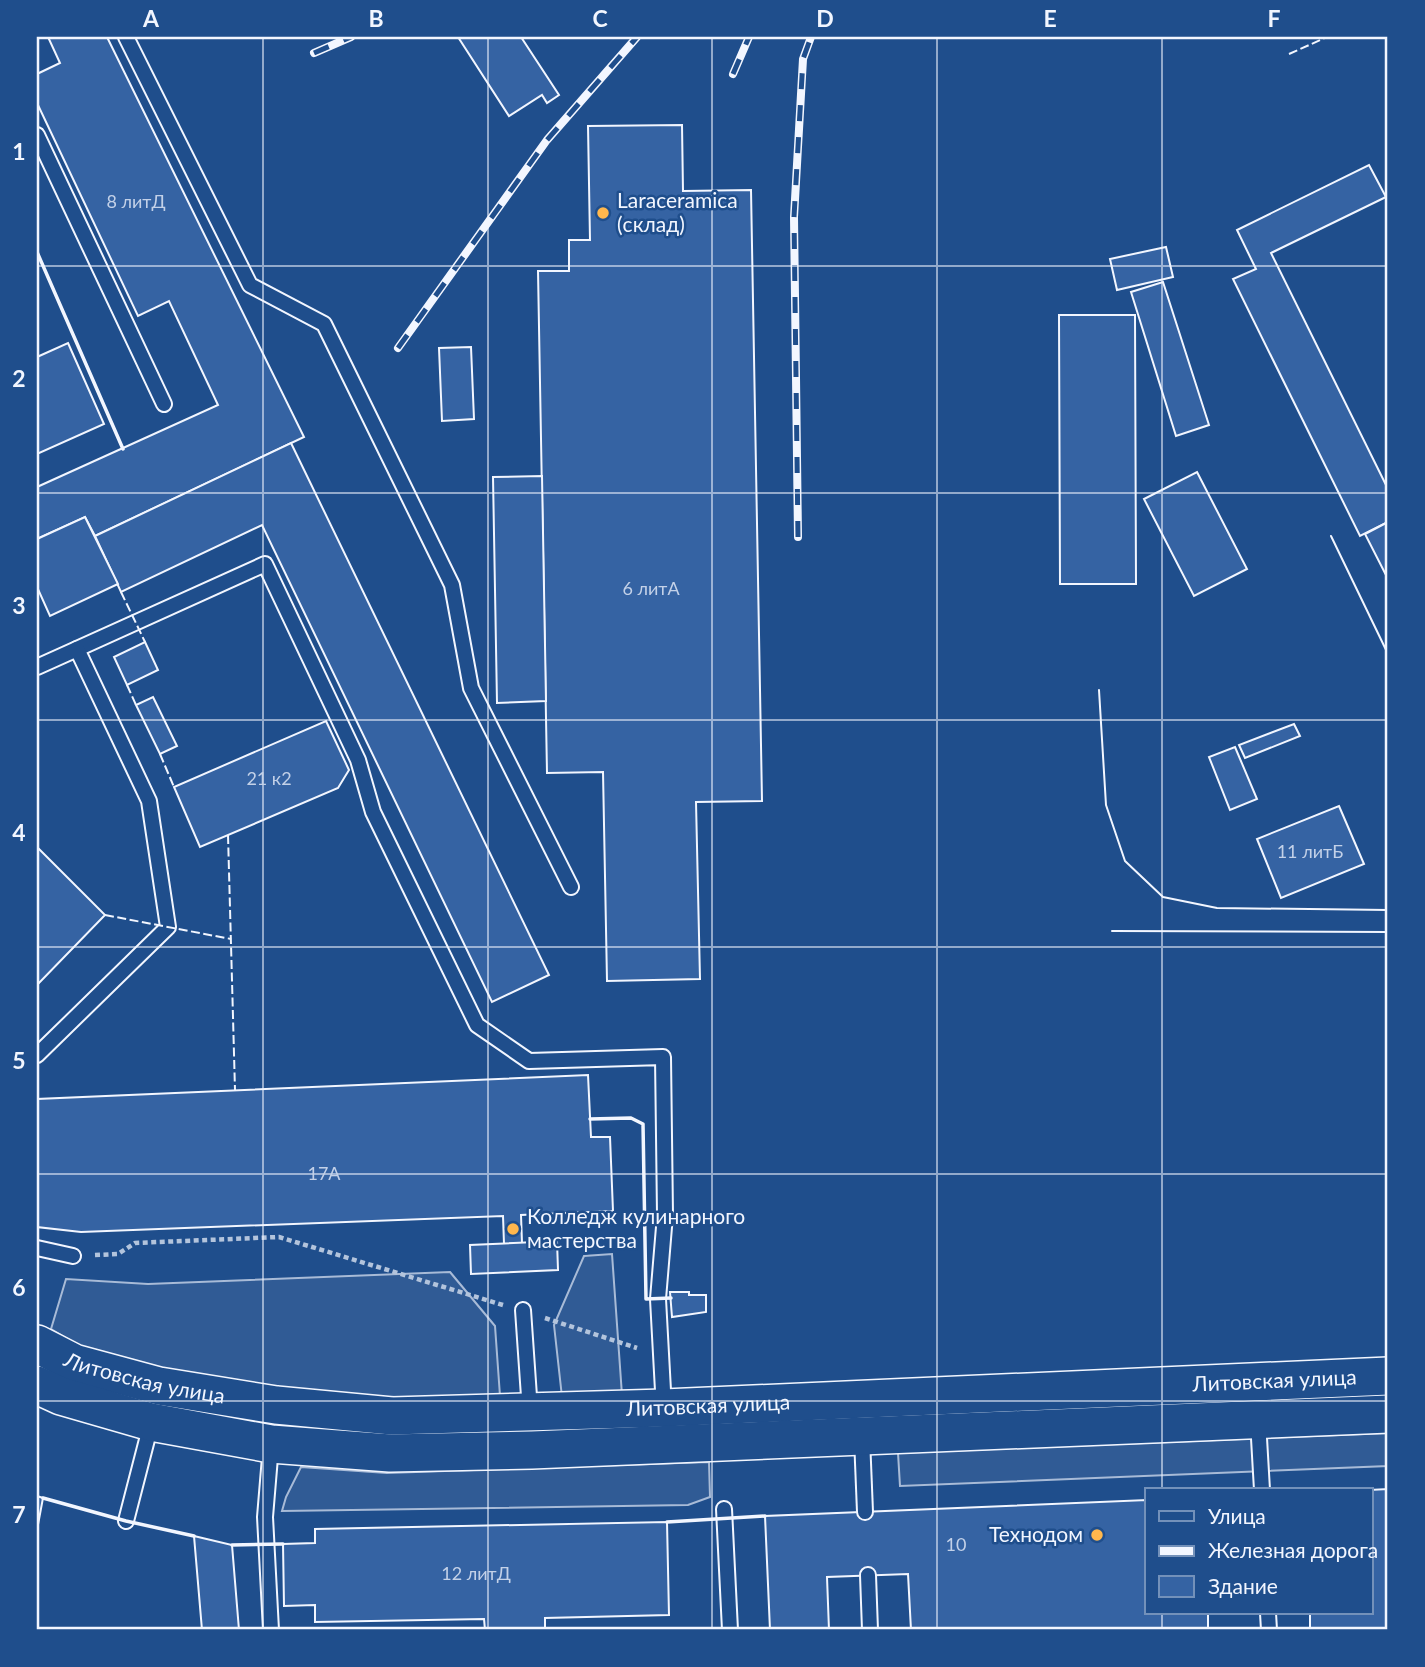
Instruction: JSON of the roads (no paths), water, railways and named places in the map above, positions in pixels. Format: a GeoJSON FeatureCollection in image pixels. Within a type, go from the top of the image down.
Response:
{"type":"FeatureCollection","features":[{"type":"Feature","properties":{"kind":"street","name":"Литовская улица"},"geometry":{"type":"LineString","coordinates":[[37,1344],[155,1404]]}},
{"type":"Feature","properties":{"kind":"street","name":"Литовская улица"},"geometry":{"type":"LineString","coordinates":[[37,1385],[61,1396],[155,1404],[273,1425],[390,1453],[531,1432],[1257,1400],[1388,1376]]}},
{"type":"Feature","properties":{"kind":"street","name":"Литовская улица"},"geometry":{"type":"LineString","coordinates":[[1257,1400],[1388,1414]]}},
{"type":"Feature","properties":{"kind":"lane"},"geometry":{"type":"LineString","coordinates":[[126,37],[250,285],[324,324],[452,585],[471,688],[571,887]]}},
{"type":"Feature","properties":{"kind":"lane"},"geometry":{"type":"LineString","coordinates":[[37,135],[164,404]]}},
{"type":"Feature","properties":{"kind":"lane"},"geometry":{"type":"LineString","coordinates":[[37,667],[265,564],[358,760],[373,813],[477,1025],[529,1061],[663,1058],[665,1215],[658,1299],[665,1427]]}},
{"type":"Feature","properties":{"kind":"lane"},"geometry":{"type":"LineString","coordinates":[[37,1055],[168,927],[149,801],[77,649]]}},
{"type":"Feature","properties":{"kind":"lane"},"geometry":{"type":"LineString","coordinates":[[37,1248],[73,1256]]}},
{"type":"Feature","properties":{"kind":"lane"},"geometry":{"type":"LineString","coordinates":[[523,1310],[531,1432]]}},
{"type":"Feature","properties":{"kind":"lane"},"geometry":{"type":"LineString","coordinates":[[1257,1400],[1262,1488]]}},
{"type":"Feature","properties":{"kind":"lane"},"geometry":{"type":"LineString","coordinates":[[126,1521],[155,1404]]}},
{"type":"Feature","properties":{"kind":"lane"},"geometry":{"type":"LineString","coordinates":[[860,1417],[865,1512]]}},
{"type":"Feature","properties":{"kind":"lane"},"geometry":{"type":"LineString","coordinates":[[271,1630],[265,1517],[273,1425]]}},
{"type":"Feature","properties":{"kind":"lane"},"geometry":{"type":"LineString","coordinates":[[724,1509],[730,1630]]}},
{"type":"Feature","properties":{"kind":"lane"},"geometry":{"type":"LineString","coordinates":[[868,1575],[870,1630]]}},
{"type":"Feature","properties":{"kind":"tram line"},"geometry":{"type":"LineString","coordinates":[[1331,536],[1388,654]]}},
{"type":"Feature","properties":{"kind":"tram line"},"geometry":{"type":"LineString","coordinates":[[1099,690],[1106,805],[1125,861],[1163,897],[1217,908],[1388,910]]}},
{"type":"Feature","properties":{"kind":"tram line"},"geometry":{"type":"LineString","coordinates":[[1112,931],[1388,932]]}},
{"type":"Feature","properties":{"kind":"railway"},"geometry":{"type":"LineString","coordinates":[[314,53],[351,37]]}},
{"type":"Feature","properties":{"kind":"railway"},"geometry":{"type":"LineString","coordinates":[[398,348],[547,140],[637,37]]}},
{"type":"Feature","properties":{"kind":"railway"},"geometry":{"type":"LineString","coordinates":[[733,74],[749,37]]}},
{"type":"Feature","properties":{"kind":"railway"},"geometry":{"type":"LineString","coordinates":[[798,537],[794,217],[803,59],[811,37]]}},
{"type":"Feature","properties":{"kind":"place","name":"Laraceramica (склад)"},"geometry":{"type":"Point","coordinates":[603,213]}},
{"type":"Feature","properties":{"kind":"place","name":"Колледж кулинарного мастерства"},"geometry":{"type":"Point","coordinates":[513,1229]}},
{"type":"Feature","properties":{"kind":"place","name":"Технодом"},"geometry":{"type":"Point","coordinates":[1097,1535]}}]}
